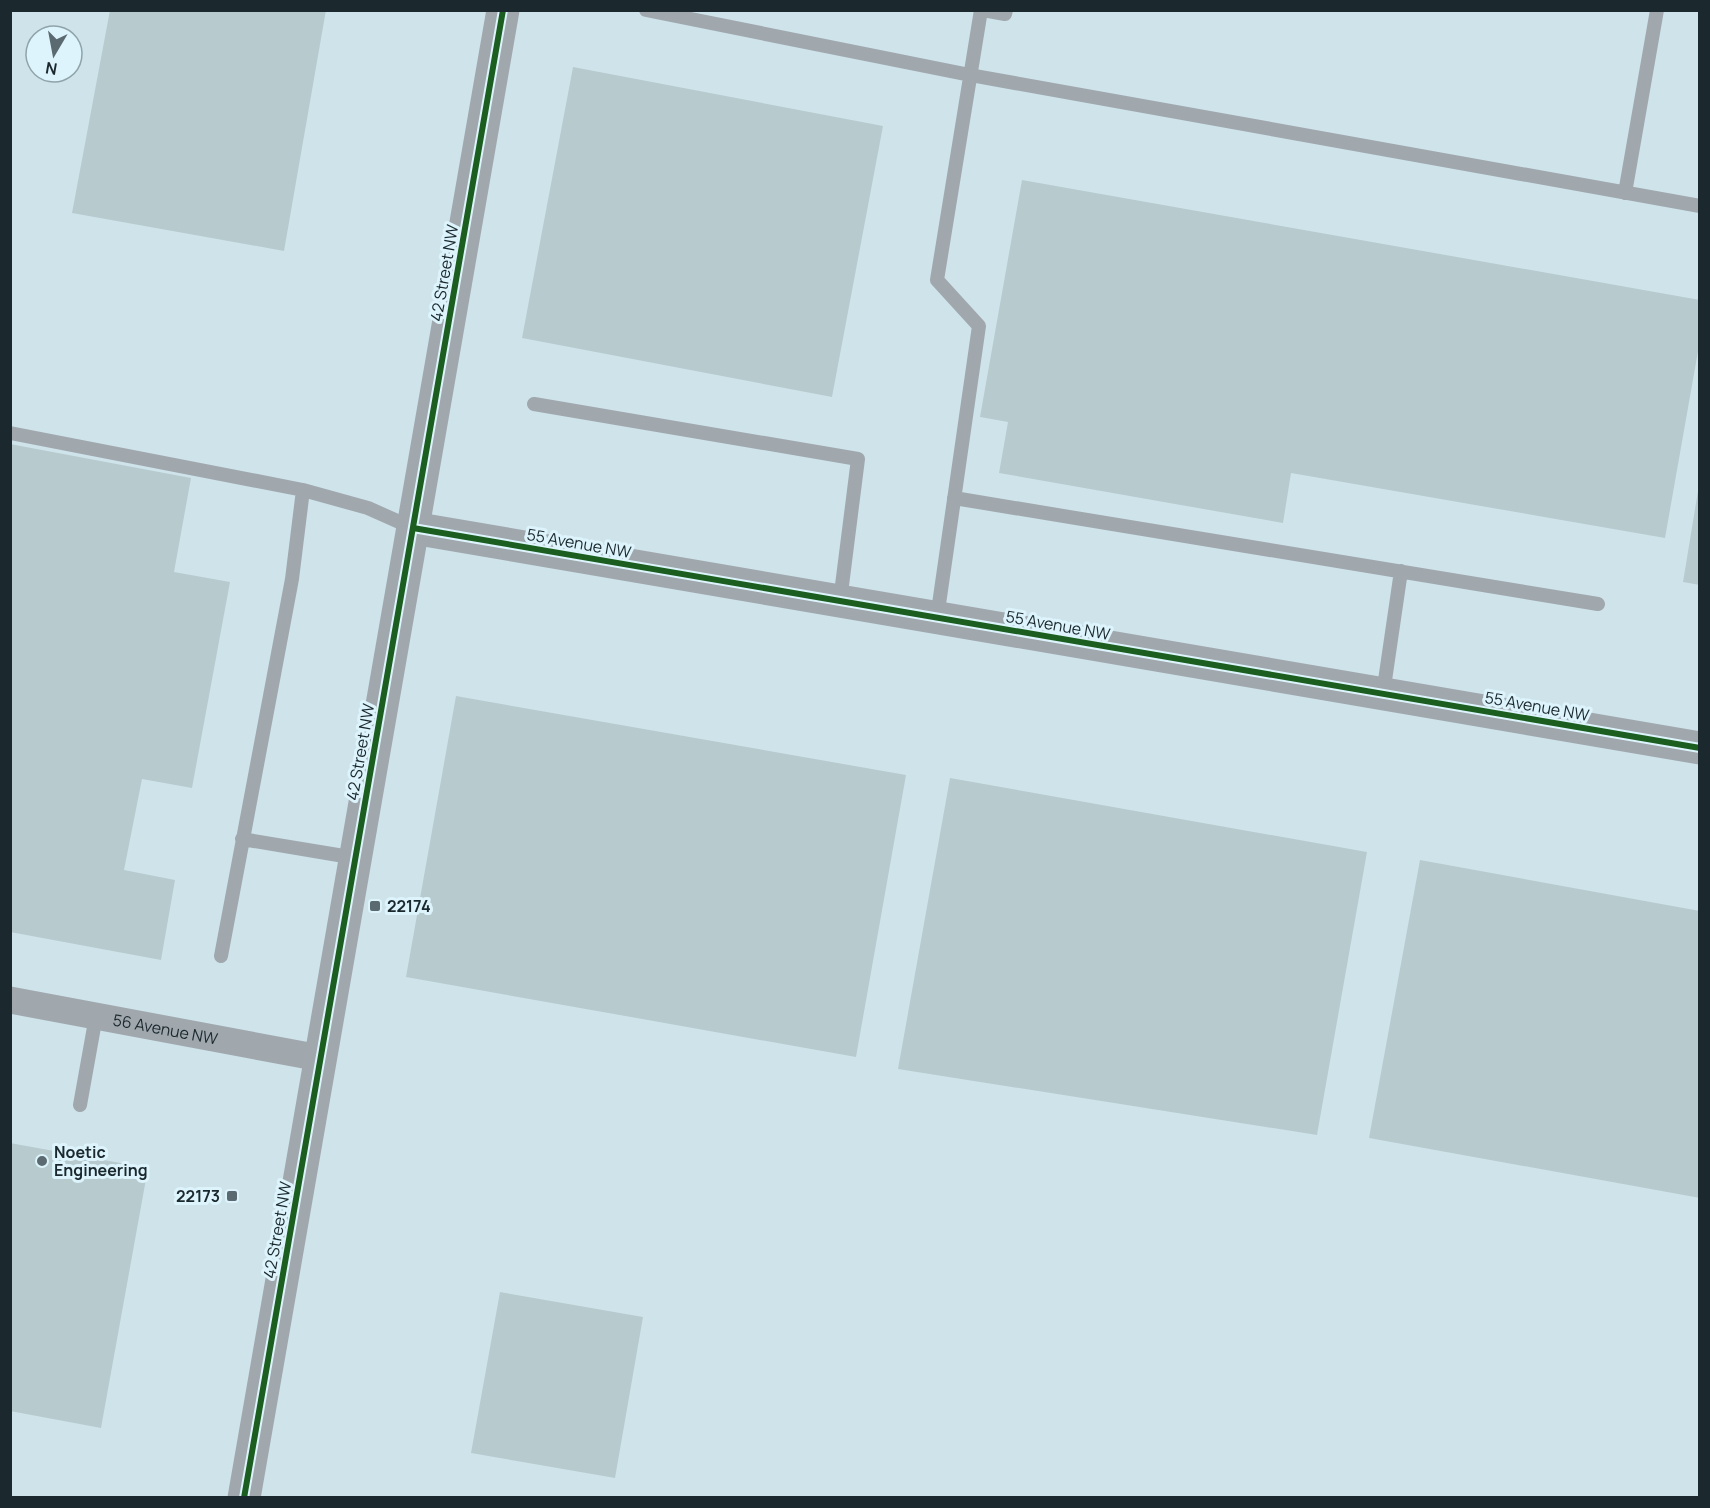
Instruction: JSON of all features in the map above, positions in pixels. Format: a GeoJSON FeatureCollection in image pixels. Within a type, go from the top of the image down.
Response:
{"type":"FeatureCollection","features":[{"type":"Feature","properties":{"kind":"street","name":"42 Street NW"},"geometry":{"type":"LineString","coordinates":[[244,1497],[503,10]]}},
{"type":"Feature","properties":{"kind":"street","name":"55 Avenue NW"},"geometry":{"type":"LineString","coordinates":[[413,528],[1700,748]]}},
{"type":"Feature","properties":{"kind":"street","name":"56 Avenue NW"},"geometry":{"type":"LineString","coordinates":[[10,1000],[320,1058]]}},
{"type":"Feature","properties":{"kind":"lane"},"geometry":{"type":"LineString","coordinates":[[646,10],[970,75],[1700,206]]}},
{"type":"Feature","properties":{"kind":"lane"},"geometry":{"type":"LineString","coordinates":[[937,618],[979,326],[937,280],[982,10],[1005,15],[1006,10]]}},
{"type":"Feature","properties":{"kind":"lane"},"geometry":{"type":"LineString","coordinates":[[1625,193],[1657,10]]}},
{"type":"Feature","properties":{"kind":"lane"},"geometry":{"type":"LineString","coordinates":[[534,404],[858,459],[840,601]]}},
{"type":"Feature","properties":{"kind":"lane"},"geometry":{"type":"LineString","coordinates":[[10,433],[303,490],[368,508],[413,528]]}},
{"type":"Feature","properties":{"kind":"lane"},"geometry":{"type":"LineString","coordinates":[[221,956],[292,579],[303,490]]}},
{"type":"Feature","properties":{"kind":"lane"},"geometry":{"type":"LineString","coordinates":[[954,498],[1598,604]]}},
{"type":"Feature","properties":{"kind":"lane"},"geometry":{"type":"LineString","coordinates":[[1383,694],[1401,571]]}},
{"type":"Feature","properties":{"kind":"lane"},"geometry":{"type":"LineString","coordinates":[[242,839],[356,858]]}},
{"type":"Feature","properties":{"kind":"lane"},"geometry":{"type":"LineString","coordinates":[[80,1106],[96,1016]]}},
{"type":"Feature","properties":{"kind":"building"},"geometry":{"type":"Polygon","coordinates":[[[110,10],[326,10],[284,251],[72,213],[110,10]]]}},
{"type":"Feature","properties":{"kind":"building"},"geometry":{"type":"Polygon","coordinates":[[[573,67],[883,126],[832,397],[522,338],[573,67]]]}},
{"type":"Feature","properties":{"kind":"building"},"geometry":{"type":"Polygon","coordinates":[[[1022,180],[1700,300],[1700,340],[1665,538],[1291,473],[1283,523],[999,473],[1008,422],[980,417],[1022,180]]]}},
{"type":"Feature","properties":{"kind":"building"},"geometry":{"type":"Polygon","coordinates":[[[10,444],[191,478],[174,572],[230,582],[192,788],[142,779],[124,870],[175,880],[161,960],[10,932],[10,444]]]}},
{"type":"Feature","properties":{"kind":"building"},"geometry":{"type":"Polygon","coordinates":[[[1698,491],[1700,491],[1700,585],[1683,582],[1698,491]]]}},
{"type":"Feature","properties":{"kind":"building"},"geometry":{"type":"Polygon","coordinates":[[[456,696],[906,775],[856,1057],[406,977],[456,696]]]}},
{"type":"Feature","properties":{"kind":"building"},"geometry":{"type":"Polygon","coordinates":[[[950,778],[1367,852],[1317,1135],[898,1069],[950,778]]]}},
{"type":"Feature","properties":{"kind":"building"},"geometry":{"type":"Polygon","coordinates":[[[1420,860],[1700,911],[1700,1198],[1369,1138],[1420,860]]]}},
{"type":"Feature","properties":{"kind":"building"},"geometry":{"type":"Polygon","coordinates":[[[10,1143],[148,1168],[101,1428],[10,1411],[10,1143]]]}},
{"type":"Feature","properties":{"kind":"building"},"geometry":{"type":"Polygon","coordinates":[[[500,1292],[643,1317],[615,1478],[471,1453],[500,1292]]]}},
{"type":"Feature","properties":{"kind":"cycle path"},"geometry":{"type":"LineString","coordinates":[[244,1498],[503,10]]}},
{"type":"Feature","properties":{"kind":"cycle path"},"geometry":{"type":"LineString","coordinates":[[413,528],[1700,748]]}},
{"type":"Feature","properties":{"kind":"place","name":"22174"},"geometry":{"type":"Point","coordinates":[375,906]}},
{"type":"Feature","properties":{"kind":"place","name":"Noetic Engineering"},"geometry":{"type":"Point","coordinates":[42,1161]}},
{"type":"Feature","properties":{"kind":"place","name":"22173"},"geometry":{"type":"Point","coordinates":[232,1196]}}]}
